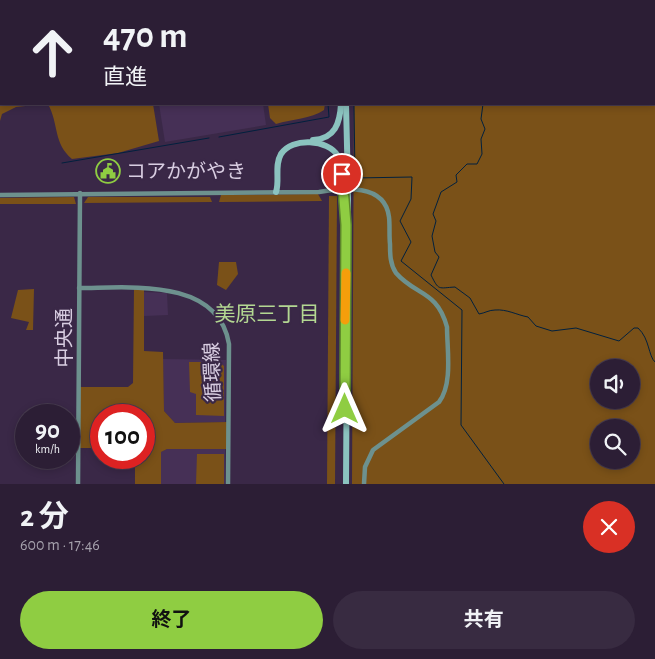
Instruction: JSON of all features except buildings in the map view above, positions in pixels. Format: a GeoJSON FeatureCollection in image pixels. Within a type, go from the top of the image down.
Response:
{"type":"FeatureCollection","features":[{"type":"Feature","properties":{"kind":"highway"},"geometry":{"type":"LineString","coordinates":[[343,105],[346,190],[345,484]]}},
{"type":"Feature","properties":{"kind":"highway"},"geometry":{"type":"LineString","coordinates":[[276,190],[276,161],[283,148],[298,141],[327,138],[338,124],[343,105]]}},
{"type":"Feature","properties":{"kind":"highway"},"geometry":{"type":"LineString","coordinates":[[276,190],[280,157],[289,146],[321,144],[335,151],[341,162],[346,190],[345,484]]}},
{"type":"Feature","properties":{"kind":"street"},"geometry":{"type":"LineString","coordinates":[[0,194],[362,190],[373,193],[382,200],[389,216],[389,256],[394,268],[399,276],[436,302],[447,327],[446,382],[444,394],[435,405],[374,450],[365,466],[364,484]]}},
{"type":"Feature","properties":{"kind":"street","name":"中央通"},"geometry":{"type":"LineString","coordinates":[[78,484],[80,193]]}},
{"type":"Feature","properties":{"kind":"street","name":"循環線"},"geometry":{"type":"LineString","coordinates":[[79,288],[168,289],[192,298],[220,320],[228,335],[229,344],[228,484]]}},
{"type":"Feature","properties":{"kind":"shaded area"},"geometry":{"type":"Polygon","coordinates":[[[0,105],[35,105],[16,107],[2,114],[0,121],[0,105]]]}},
{"type":"Feature","properties":{"kind":"shaded area"},"geometry":{"type":"Polygon","coordinates":[[[48,105],[153,105],[159,141],[118,153],[72,159],[66,153],[59,140],[48,105]]]}},
{"type":"Feature","properties":{"kind":"shaded area"},"geometry":{"type":"Polygon","coordinates":[[[159,105],[263,105],[266,125],[165,142],[159,105]]]}},
{"type":"Feature","properties":{"kind":"shaded area"},"geometry":{"type":"Polygon","coordinates":[[[268,105],[325,105],[324,110],[307,117],[276,124],[270,118],[268,105]]]}},
{"type":"Feature","properties":{"kind":"shaded area"},"geometry":{"type":"Polygon","coordinates":[[[354,105],[655,105],[655,484],[352,484],[354,105]]]}},
{"type":"Feature","properties":{"kind":"shaded area"},"geometry":{"type":"Polygon","coordinates":[[[318,194],[322,201],[219,202],[221,195],[318,194]]]}},
{"type":"Feature","properties":{"kind":"shaded area"},"geometry":{"type":"Polygon","coordinates":[[[329,196],[337,196],[335,484],[327,484],[329,196]]]}},
{"type":"Feature","properties":{"kind":"shaded area"},"geometry":{"type":"Polygon","coordinates":[[[74,197],[76,204],[0,204],[0,198],[74,197]]]}},
{"type":"Feature","properties":{"kind":"shaded area"},"geometry":{"type":"Polygon","coordinates":[[[88,197],[210,197],[212,202],[84,203],[88,197]]]}},
{"type":"Feature","properties":{"kind":"shaded area"},"geometry":{"type":"Polygon","coordinates":[[[219,262],[236,262],[238,274],[226,290],[217,285],[219,262]]]}},
{"type":"Feature","properties":{"kind":"shaded area"},"geometry":{"type":"Polygon","coordinates":[[[134,288],[144,288],[144,351],[163,352],[164,411],[175,423],[228,422],[228,449],[167,449],[161,452],[161,484],[135,484],[135,469],[155,469],[155,404],[90,404],[90,448],[80,448],[79,387],[128,387],[133,383],[134,288]]]}},
{"type":"Feature","properties":{"kind":"shaded area"},"geometry":{"type":"Polygon","coordinates":[[[34,289],[33,330],[26,330],[29,322],[11,318],[18,290],[34,289]]]}},
{"type":"Feature","properties":{"kind":"shaded area"},"geometry":{"type":"Polygon","coordinates":[[[144,292],[167,293],[168,315],[144,316],[144,292]]]}},
{"type":"Feature","properties":{"kind":"shaded area"},"geometry":{"type":"Polygon","coordinates":[[[163,359],[226,360],[225,422],[175,423],[164,411],[163,359]]]}},
{"type":"Feature","properties":{"kind":"shaded area"},"geometry":{"type":"Polygon","coordinates":[[[189,362],[219,362],[224,366],[224,416],[196,415],[196,394],[190,392],[189,362]]]}},
{"type":"Feature","properties":{"kind":"shaded area"},"geometry":{"type":"Polygon","coordinates":[[[167,449],[225,449],[225,484],[161,484],[161,452],[167,449]]]}},
{"type":"Feature","properties":{"kind":"shaded area"},"geometry":{"type":"Polygon","coordinates":[[[197,454],[224,454],[224,484],[196,484],[197,454]]]}},
{"type":"Feature","properties":{"kind":"waterway"},"geometry":{"type":"LineString","coordinates":[[219,137],[329,117],[328,105]]}},
{"type":"Feature","properties":{"kind":"waterway"},"geometry":{"type":"LineString","coordinates":[[354,105],[355,178],[412,177],[411,199],[400,221],[411,242],[401,261],[462,310],[461,425],[504,484]]}},
{"type":"Feature","properties":{"kind":"waterway"},"geometry":{"type":"LineString","coordinates":[[483,105],[481,119],[485,129],[481,139],[482,154],[477,164],[467,164],[456,175],[457,182],[441,192],[433,214],[436,221],[432,236],[435,252],[439,257],[431,275],[436,284],[442,288],[455,287],[470,298],[479,314],[493,310],[508,311],[528,317],[536,326],[552,331],[576,328],[619,341],[634,328],[638,328],[645,337],[655,362]]}},
{"type":"Feature","properties":{"kind":"waterway"},"geometry":{"type":"LineString","coordinates":[[62,163],[209,138]]}},
{"type":"Feature","properties":{"kind":"slow traffic"},"geometry":{"type":"LineString","coordinates":[[345,320],[346,273]]}},
{"type":"Feature","properties":{"kind":"place","name":"コアかがやき"},"geometry":{"type":"Point","coordinates":[108,171]}},
{"type":"Feature","properties":{"kind":"district","name":"美原三丁目"},"geometry":{"type":"Point","coordinates":[267,314]}},
{"type":"Feature","properties":{"kind":"route"},"geometry":{"type":"LineString","coordinates":[[342,174],[346,225],[345,409]]}}]}
